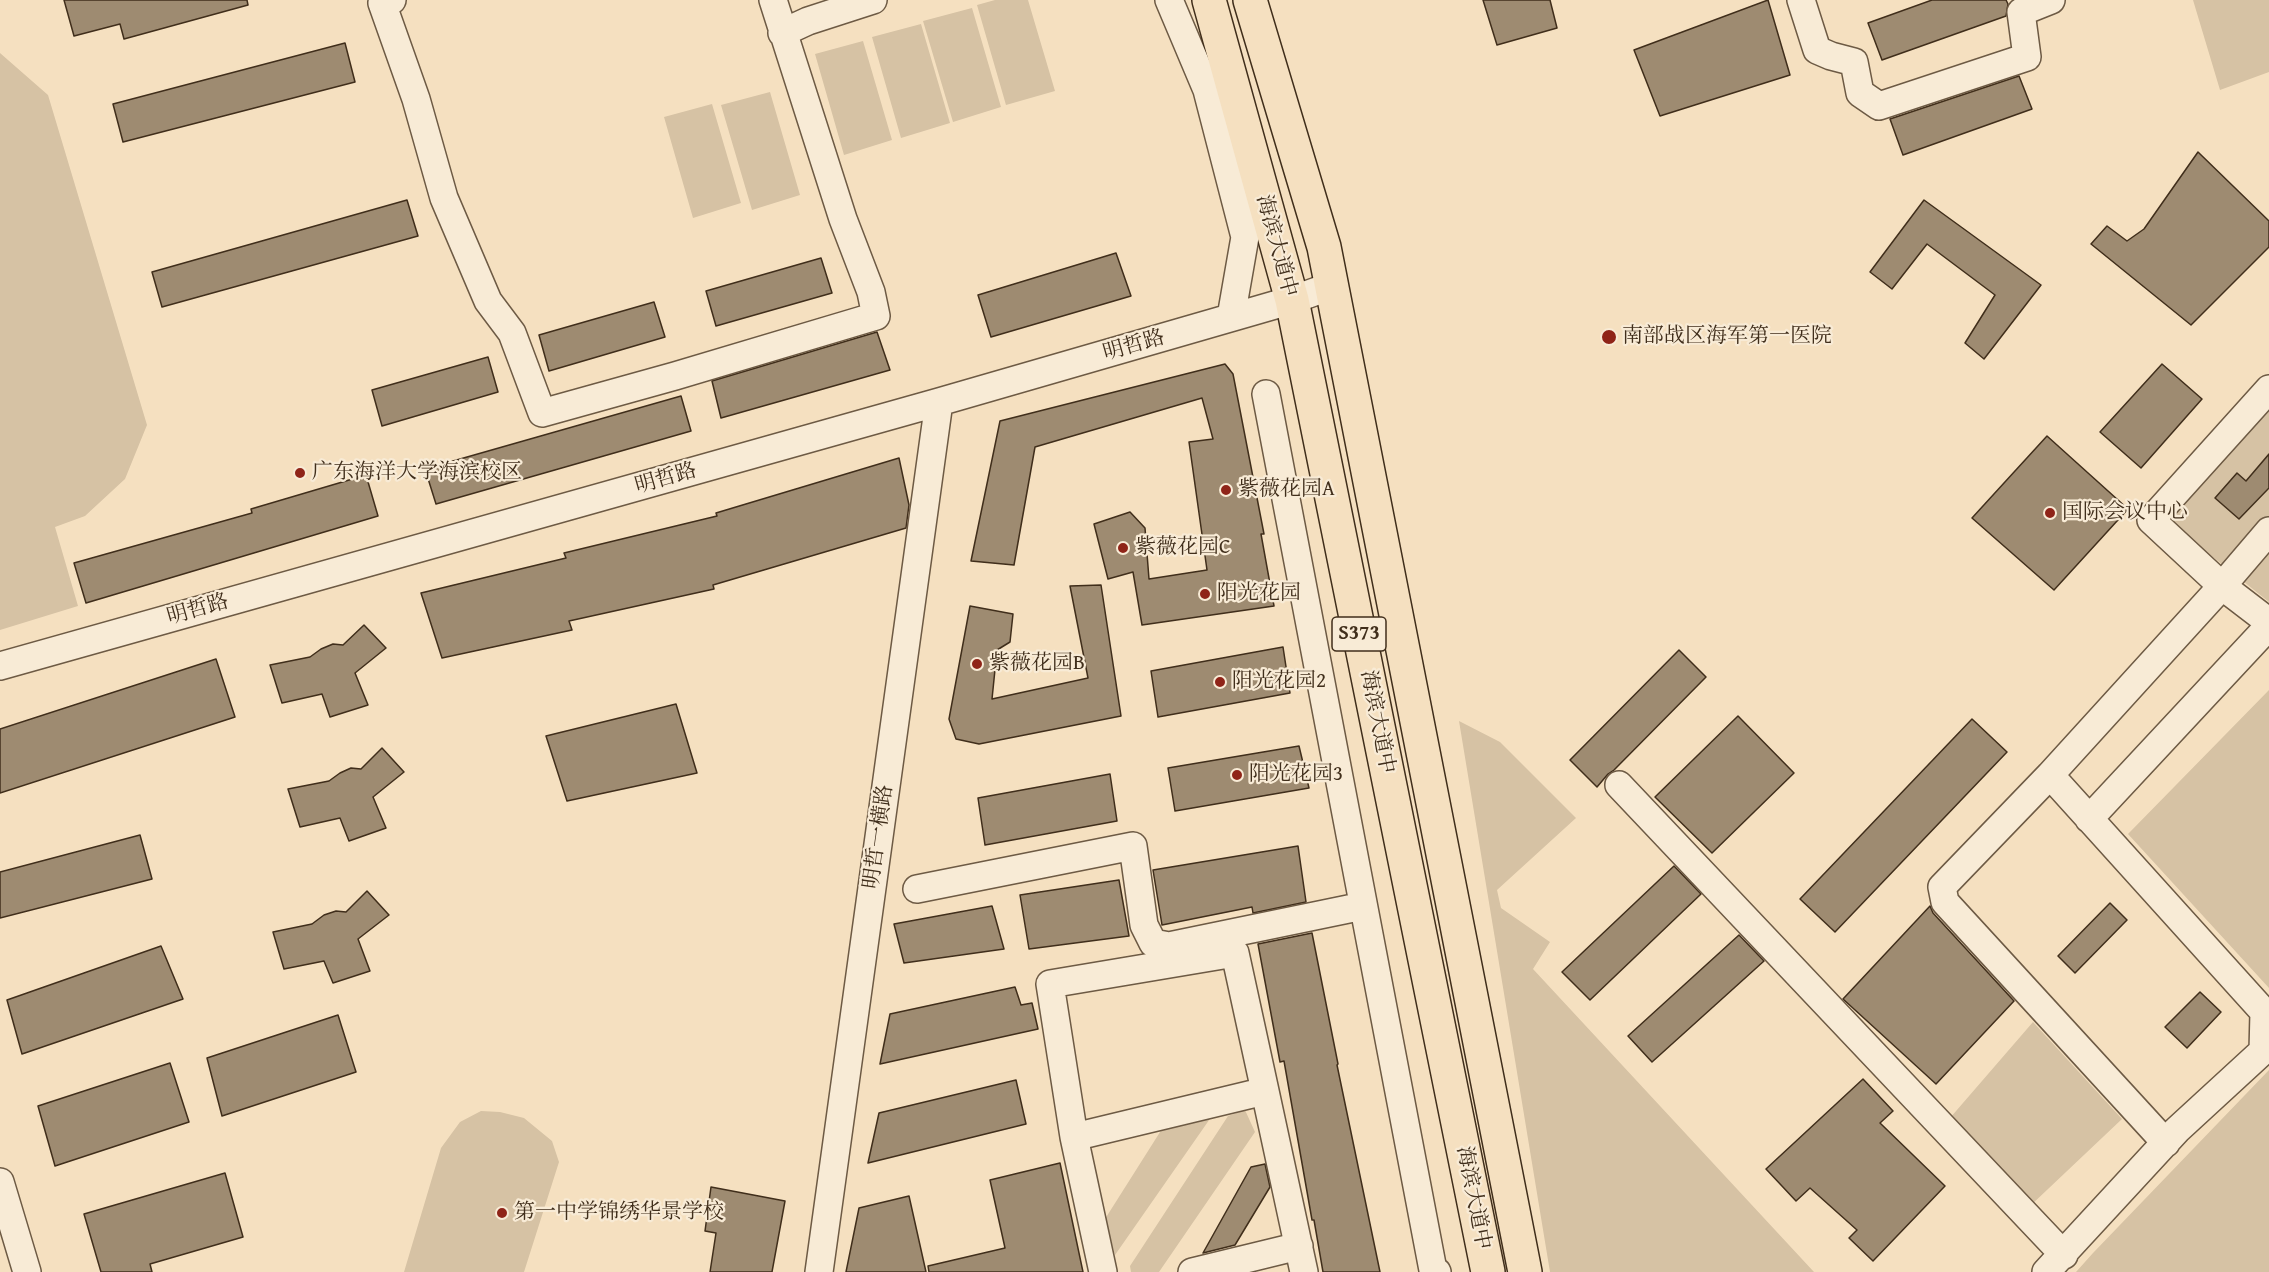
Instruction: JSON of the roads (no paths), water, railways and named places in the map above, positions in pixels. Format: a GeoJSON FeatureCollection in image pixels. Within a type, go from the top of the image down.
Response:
{"type":"FeatureCollection","features":[{"type":"Feature","properties":{"kind":"main road","name":"海滨大道中"},"geometry":{"type":"LineString","coordinates":[[1209,0],[1292,300],[1488,1272]]}},
{"type":"Feature","properties":{"kind":"main road","name":"海滨大道中"},"geometry":{"type":"LineString","coordinates":[[1250,0],[1323,247],[1525,1272]]}},
{"type":"Feature","properties":{"kind":"street"},"geometry":{"type":"LineString","coordinates":[[393,0],[382,3],[416,99],[444,198],[488,301],[512,333],[542,413],[876,316],[871,292],[843,219],[773,0]]}},
{"type":"Feature","properties":{"kind":"street"},"geometry":{"type":"LineString","coordinates":[[782,33],[808,21],[873,0]]}},
{"type":"Feature","properties":{"kind":"street"},"geometry":{"type":"LineString","coordinates":[[1169,0],[1208,90],[1245,237],[1231,317]]}},
{"type":"Feature","properties":{"kind":"street"},"geometry":{"type":"LineString","coordinates":[[1801,0],[1817,50],[1854,62],[1860,93],[1879,106],[2027,57],[2021,12],[2051,0]]}},
{"type":"Feature","properties":{"kind":"street","name":"明哲路"},"geometry":{"type":"LineString","coordinates":[[0,666],[939,402],[1292,300],[1331,286]]}},
{"type":"Feature","properties":{"kind":"street"},"geometry":{"type":"LineString","coordinates":[[2089,819],[2269,624],[2222,586],[2151,520],[2269,389]]}},
{"type":"Feature","properties":{"kind":"street"},"geometry":{"type":"LineString","coordinates":[[1266,394],[1432,1270],[1437,1272]]}},
{"type":"Feature","properties":{"kind":"street","name":"明哲一横路"},"geometry":{"type":"LineString","coordinates":[[819,1272],[939,402]]}},
{"type":"Feature","properties":{"kind":"street"},"geometry":{"type":"LineString","coordinates":[[2166,1143],[1945,902],[1942,887],[2050,775],[2269,531]]}},
{"type":"Feature","properties":{"kind":"street"},"geometry":{"type":"LineString","coordinates":[[1619,785],[2055,1263],[2166,1143],[2263,1051],[2264,1012],[2050,775]]}},
{"type":"Feature","properties":{"kind":"street"},"geometry":{"type":"LineString","coordinates":[[917,889],[1133,846],[1144,925],[1153,943],[1169,946],[1363,906]]}},
{"type":"Feature","properties":{"kind":"street"},"geometry":{"type":"LineString","coordinates":[[1103,1272],[1074,1137],[1050,984],[1235,952],[1304,1272]]}},
{"type":"Feature","properties":{"kind":"street"},"geometry":{"type":"LineString","coordinates":[[1074,1137],[1265,1091]]}},
{"type":"Feature","properties":{"kind":"street"},"geometry":{"type":"LineString","coordinates":[[0,1182],[27,1272]]}},
{"type":"Feature","properties":{"kind":"street"},"geometry":{"type":"LineString","coordinates":[[1192,1272],[1299,1246]]}},
{"type":"Feature","properties":{"kind":"place","name":"南部战区海军第一医院"},"geometry":{"type":"Point","coordinates":[1609,337]}},
{"type":"Feature","properties":{"kind":"place","name":"广东海洋大学海滨校区"},"geometry":{"type":"Point","coordinates":[300,473]}},
{"type":"Feature","properties":{"kind":"place","name":"紫薇花园A"},"geometry":{"type":"Point","coordinates":[1226,490]}},
{"type":"Feature","properties":{"kind":"place","name":"国际会议中心"},"geometry":{"type":"Point","coordinates":[2050,513]}},
{"type":"Feature","properties":{"kind":"place","name":"紫薇花园C"},"geometry":{"type":"Point","coordinates":[1123,548]}},
{"type":"Feature","properties":{"kind":"place","name":"阳光花园"},"geometry":{"type":"Point","coordinates":[1205,594]}},
{"type":"Feature","properties":{"kind":"place","name":"紫薇花园B"},"geometry":{"type":"Point","coordinates":[977,664]}},
{"type":"Feature","properties":{"kind":"place","name":"阳光花园2"},"geometry":{"type":"Point","coordinates":[1220,682]}},
{"type":"Feature","properties":{"kind":"place","name":"阳光花园3"},"geometry":{"type":"Point","coordinates":[1237,775]}},
{"type":"Feature","properties":{"kind":"place","name":"第一中学锦绣华景学校"},"geometry":{"type":"Point","coordinates":[502,1213]}}]}
